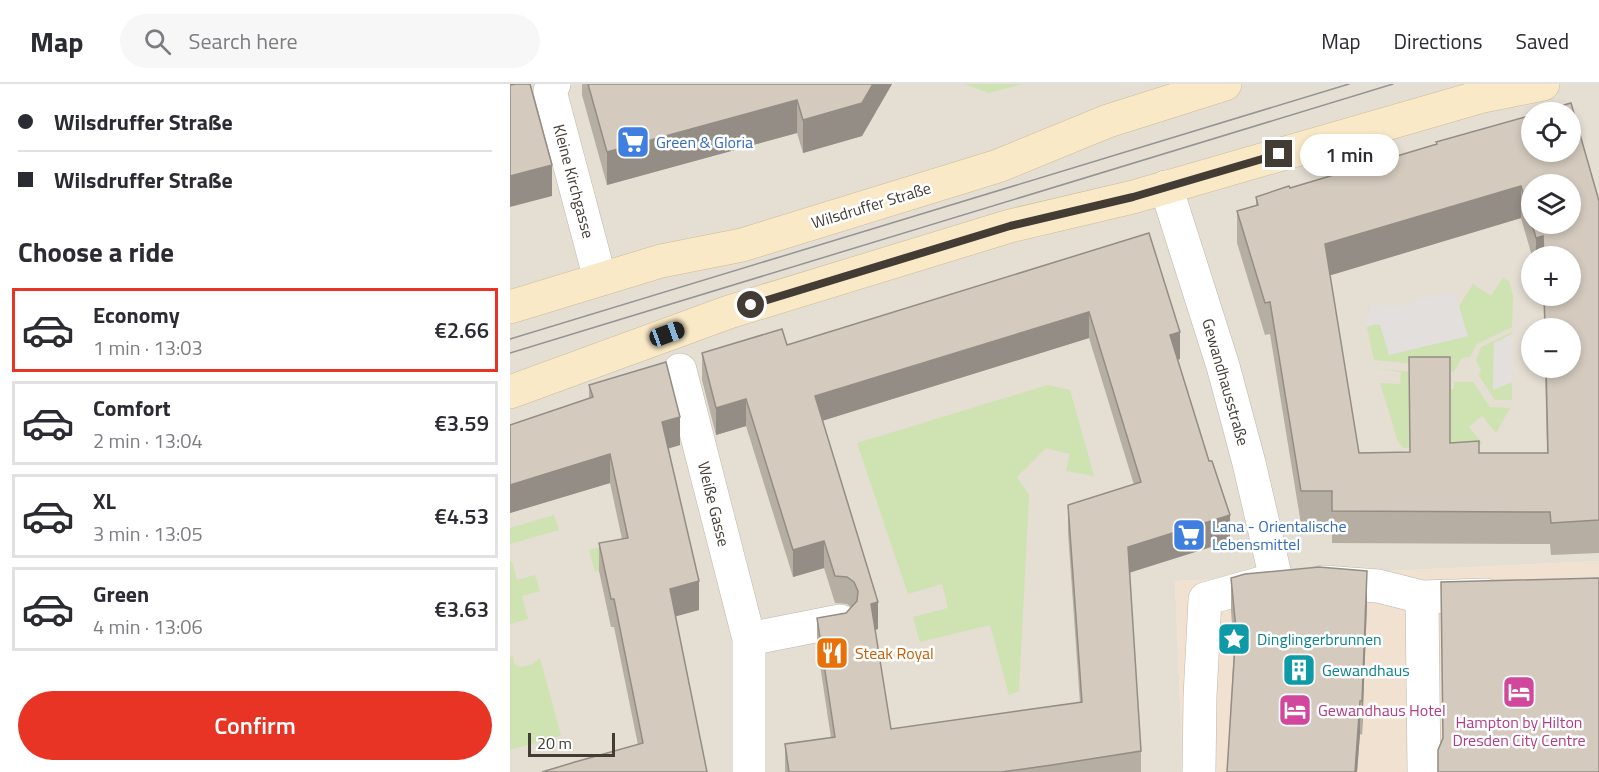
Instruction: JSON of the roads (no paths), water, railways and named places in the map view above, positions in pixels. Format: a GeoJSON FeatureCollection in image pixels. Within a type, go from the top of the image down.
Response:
{"type":"FeatureCollection","features":[{"type":"Feature","properties":{"kind":"street","name":"Wilsdruffer Straße"},"geometry":{"type":"LineString","coordinates":[[510,307],[661,261],[741,244],[998,166],[1108,122],[1226,84]]}},
{"type":"Feature","properties":{"kind":"street"},"geometry":{"type":"LineString","coordinates":[[510,392],[729,312],[1010,226],[1166,187],[1483,96],[1543,84]]}},
{"type":"Feature","properties":{"kind":"street","name":"Kleine Kirchgasse"},"geometry":{"type":"LineString","coordinates":[[541,90],[600,279]]}},
{"type":"Feature","properties":{"kind":"street","name":"Gewandhausstraße"},"geometry":{"type":"LineString","coordinates":[[1166,187],[1223,366],[1249,463],[1276,579]]}},
{"type":"Feature","properties":{"kind":"street","name":"Weiße Gasse"},"geometry":{"type":"LineString","coordinates":[[680,370],[749,639],[749,772]]}},
{"type":"Feature","properties":{"kind":"street"},"geometry":{"type":"LineString","coordinates":[[1199,772],[1200,698],[1206,599],[1276,579],[1377,586],[1422,597],[1516,595]]}},
{"type":"Feature","properties":{"kind":"street"},"geometry":{"type":"LineString","coordinates":[[1422,597],[1424,772]]}},
{"type":"Feature","properties":{"kind":"street"},"geometry":{"type":"LineString","coordinates":[[749,639],[840,621]]}},
{"type":"Feature","properties":{"kind":"tram line"},"geometry":{"type":"LineString","coordinates":[[510,339],[1349,84]]}},
{"type":"Feature","properties":{"kind":"tram line"},"geometry":{"type":"LineString","coordinates":[[510,353],[1393,84]]}},
{"type":"Feature","properties":{"kind":"place","name":"Green & Gloria"},"geometry":{"type":"Point","coordinates":[633,142]}},
{"type":"Feature","properties":{"kind":"place","name":"Lana - Orientalische Lebensmittel"},"geometry":{"type":"Point","coordinates":[1189,535]}},
{"type":"Feature","properties":{"kind":"place","name":"Dinglingerbrunnen"},"geometry":{"type":"Point","coordinates":[1234,639]}},
{"type":"Feature","properties":{"kind":"place","name":"Steak Royal"},"geometry":{"type":"Point","coordinates":[832,653]}},
{"type":"Feature","properties":{"kind":"place","name":"Gewandhaus"},"geometry":{"type":"Point","coordinates":[1299,670]}},
{"type":"Feature","properties":{"kind":"place","name":"Hampton by Hilton Dresden City Centre"},"geometry":{"type":"Point","coordinates":[1519,692]}},
{"type":"Feature","properties":{"kind":"place","name":"Gewandhaus Hotel"},"geometry":{"type":"Point","coordinates":[1295,710]}}]}
